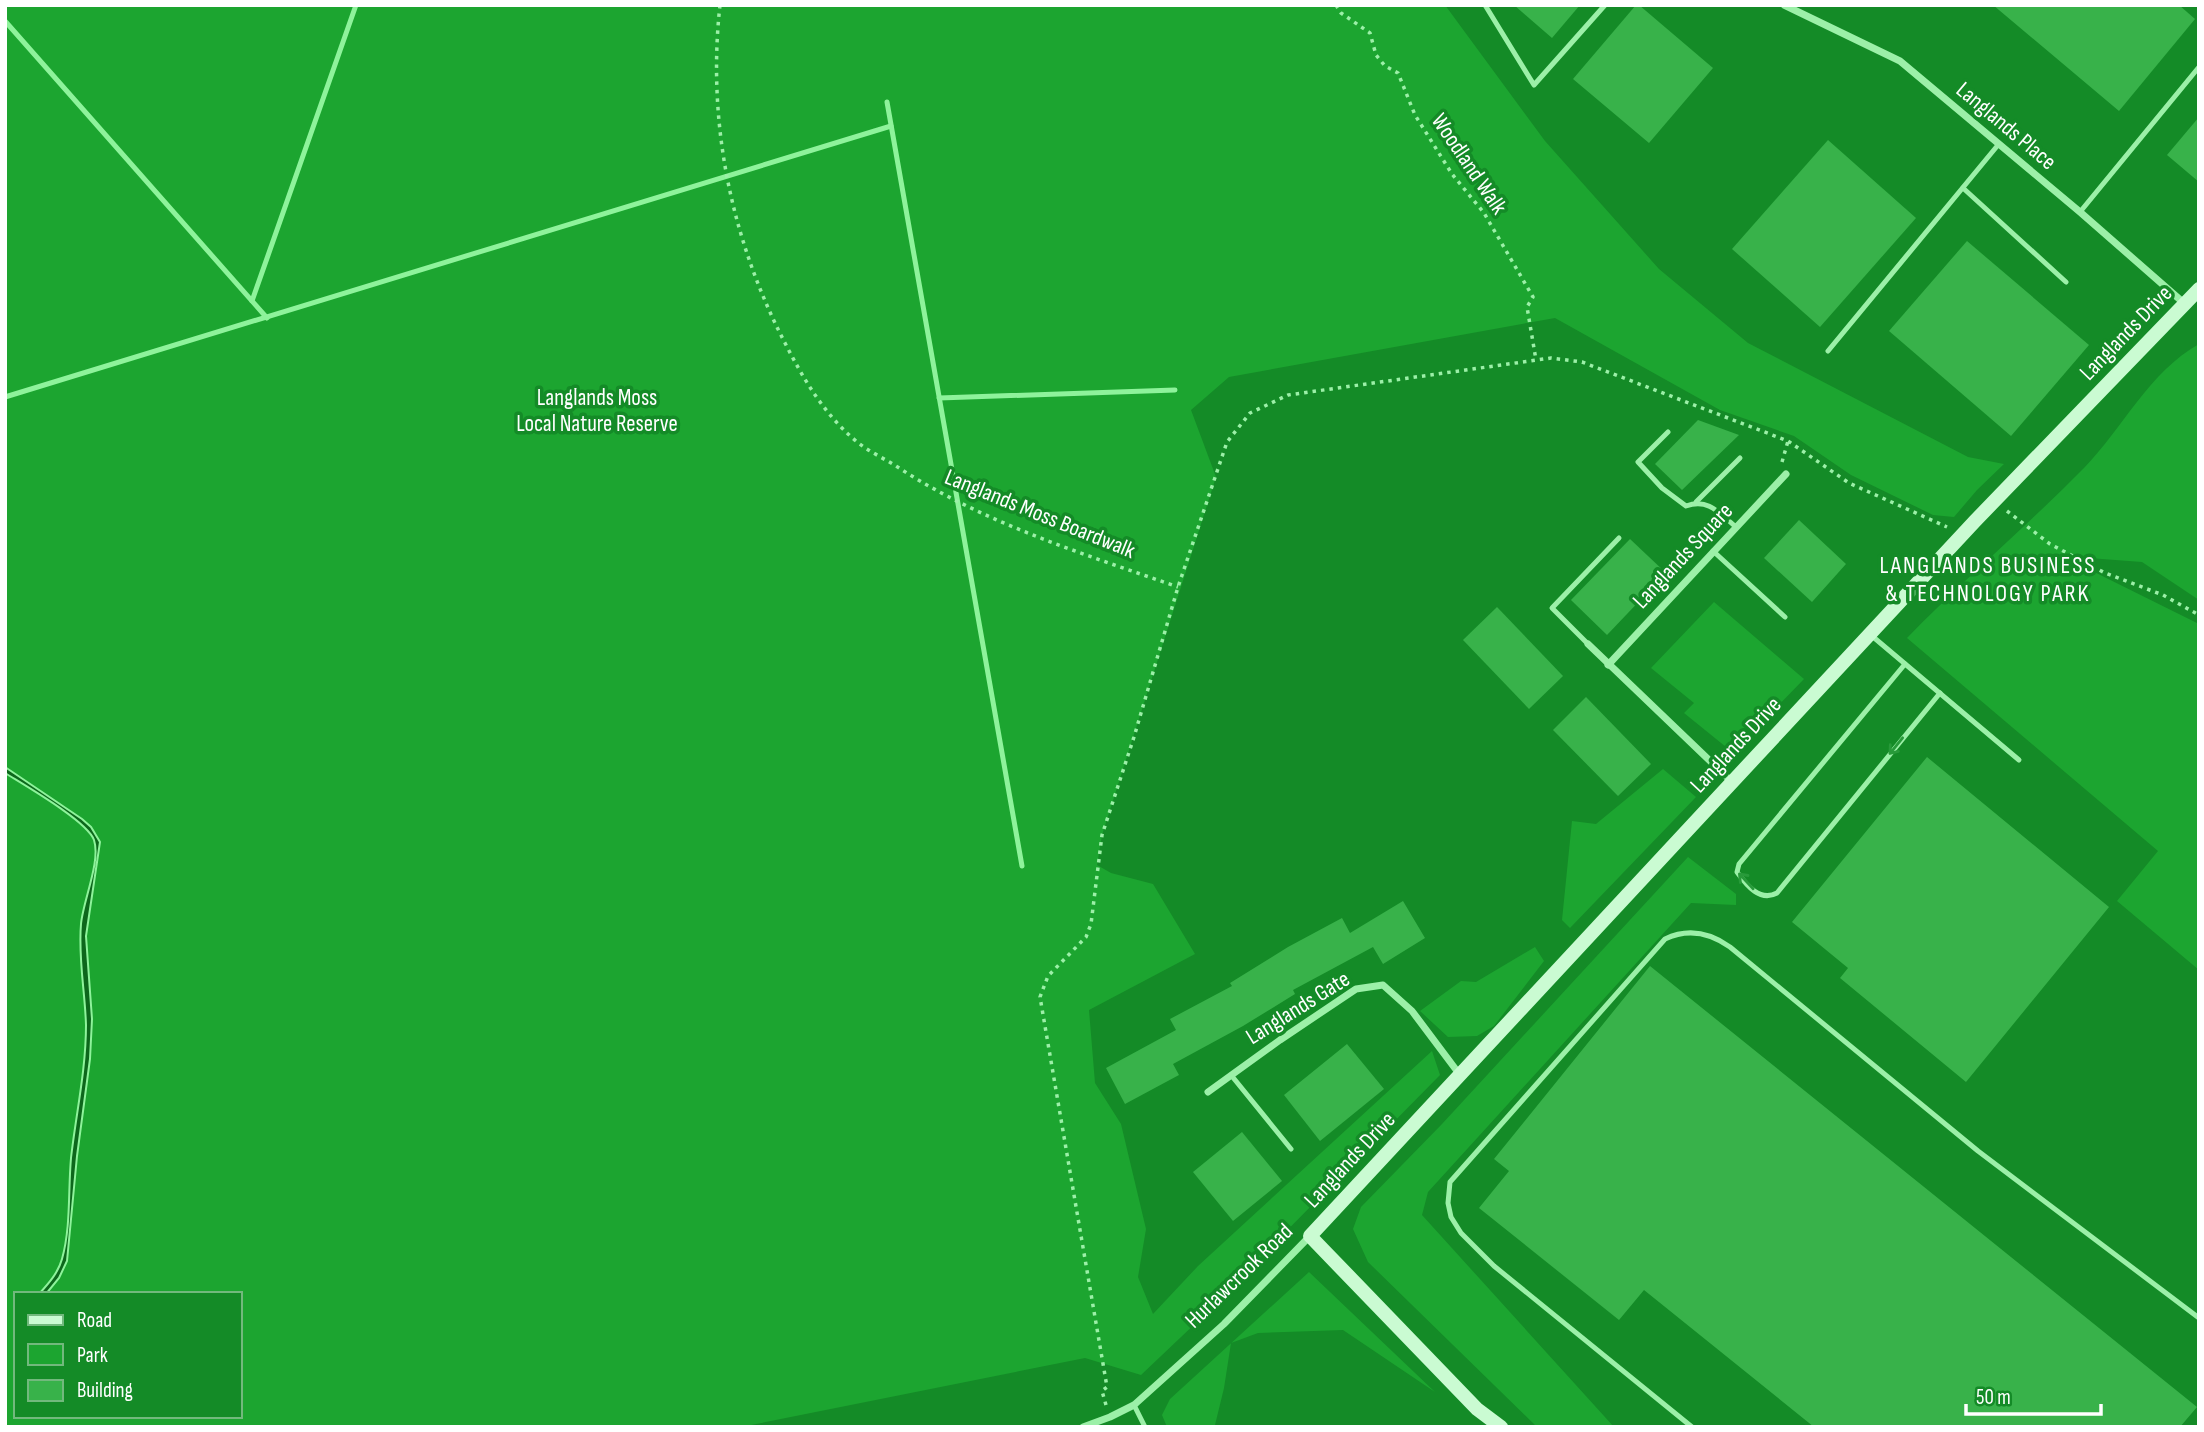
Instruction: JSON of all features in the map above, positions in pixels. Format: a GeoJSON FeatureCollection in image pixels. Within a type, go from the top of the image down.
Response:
{"type":"FeatureCollection","features":[{"type":"Feature","properties":{"kind":"street","name":"Langlands Place"},"geometry":{"type":"LineString","coordinates":[[1784,5],[1899,61],[2080,212],[2185,304]]}},
{"type":"Feature","properties":{"kind":"street","name":"Langlands Drive"},"geometry":{"type":"LineString","coordinates":[[1310,1236],[1984,511],[2199,289]]}},
{"type":"Feature","properties":{"kind":"street","name":"Langlands Square"},"geometry":{"type":"LineString","coordinates":[[1608,664],[1786,474]]}},
{"type":"Feature","properties":{"kind":"street"},"geometry":{"type":"LineString","coordinates":[[1588,644],[1732,782]]}},
{"type":"Feature","properties":{"kind":"street","name":"Langlands Gate"},"geometry":{"type":"LineString","coordinates":[[1209,1092],[1356,989],[1383,985],[1412,1011],[1460,1075]]}},
{"type":"Feature","properties":{"kind":"street","name":"Hurlawcrook Road"},"geometry":{"type":"LineString","coordinates":[[1083,1427],[1134,1405],[1224,1324],[1310,1236],[1477,1409],[1501,1427]]}},
{"type":"Feature","properties":{"kind":"lane"},"geometry":{"type":"LineString","coordinates":[[1485,5],[1534,85],[1605,5]]}},
{"type":"Feature","properties":{"kind":"lane"},"geometry":{"type":"LineString","coordinates":[[2080,212],[2199,68]]}},
{"type":"Feature","properties":{"kind":"lane"},"geometry":{"type":"LineString","coordinates":[[1828,351],[1998,145]]}},
{"type":"Feature","properties":{"kind":"lane"},"geometry":{"type":"LineString","coordinates":[[1963,188],[2066,282]]}},
{"type":"Feature","properties":{"kind":"lane"},"geometry":{"type":"LineString","coordinates":[[1668,432],[1638,462],[1662,488],[1686,506],[1696,502],[1740,458]]}},
{"type":"Feature","properties":{"kind":"lane"},"geometry":{"type":"LineString","coordinates":[[1696,502],[1710,506],[1736,527]]}},
{"type":"Feature","properties":{"kind":"lane"},"geometry":{"type":"LineString","coordinates":[[1588,644],[1552,608],[1619,538]]}},
{"type":"Feature","properties":{"kind":"lane"},"geometry":{"type":"LineString","coordinates":[[1713,551],[1785,617]]}},
{"type":"Feature","properties":{"kind":"lane"},"geometry":{"type":"LineString","coordinates":[[1870,634],[2020,760]]}},
{"type":"Feature","properties":{"kind":"lane"},"geometry":{"type":"LineString","coordinates":[[1905,663],[1739,864],[1737,872],[1744,882],[1761,895],[1769,897],[1777,893],[1940,693]]}},
{"type":"Feature","properties":{"kind":"lane"},"geometry":{"type":"LineString","coordinates":[[1692,1427],[1494,1266],[1461,1233],[1451,1217],[1448,1203],[1450,1182],[1665,939],[1678,933],[1702,933],[1718,938],[1978,1151],[2199,1318]]}},
{"type":"Feature","properties":{"kind":"lane"},"geometry":{"type":"LineString","coordinates":[[1231,1075],[1291,1149]]}},
{"type":"Feature","properties":{"kind":"lane"},"geometry":{"type":"LineString","coordinates":[[1134,1405],[1145,1427]]}},
{"type":"Feature","properties":{"kind":"path","name":"Langlands Moss Boardwalk"},"geometry":{"type":"LineString","coordinates":[[720,5],[716,92],[724,166],[747,258],[765,304],[816,401],[857,441],[931,489],[1050,542],[1178,587]]}},
{"type":"Feature","properties":{"kind":"path","name":"Woodland Walk"},"geometry":{"type":"LineString","coordinates":[[1336,5],[1341,13],[1370,33],[1376,55],[1398,73],[1423,127],[1452,174],[1484,214],[1533,297],[1527,307],[1536,360]]}},
{"type":"Feature","properties":{"kind":"path"},"geometry":{"type":"LineString","coordinates":[[1110,1417],[1102,1391],[1107,1387],[1040,997],[1048,976],[1086,937],[1091,924],[1102,835],[1178,587],[1227,442],[1250,412],[1288,395],[1551,358],[1582,362],[1788,441],[1849,483],[1948,527]]}},
{"type":"Feature","properties":{"kind":"path"},"geometry":{"type":"LineString","coordinates":[[1786,474],[1781,460],[1788,441]]}},
{"type":"Feature","properties":{"kind":"path"},"geometry":{"type":"LineString","coordinates":[[2004,509],[2050,544],[2105,573],[2164,595],[2199,615]]}},
{"type":"Feature","properties":{"kind":"green space","name":"Langlands Moss Local Nature Reserve"},"geometry":{"type":"Polygon","coordinates":[[[5,5],[1445,5],[1545,141],[1659,269],[1748,343],[1968,457],[2004,464],[1954,517],[1933,515],[1851,475],[1794,436],[1720,410],[1555,318],[1229,377],[1191,410],[1216,477],[1102,835],[1097,865],[1111,873],[1153,884],[1195,954],[1089,1010],[1095,1083],[1121,1124],[1146,1229],[1138,1277],[1153,1314],[1198,1266],[1432,1051],[1440,1075],[1200,1319],[1141,1375],[1085,1358],[741,1427],[5,1427],[5,5]]]}},
{"type":"Feature","properties":{"kind":"green space"},"geometry":{"type":"Polygon","coordinates":[[[2199,344],[2199,600],[2142,562],[2062,556],[2199,624],[2199,970],[2117,901],[2158,851],[1907,638],[2084,468],[2166,369],[2199,344]]]}},
{"type":"Feature","properties":{"kind":"green space"},"geometry":{"type":"Polygon","coordinates":[[[1714,602],[1804,679],[1763,721],[1726,747],[1684,713],[1694,703],[1651,668],[1714,602]]]}},
{"type":"Feature","properties":{"kind":"green space"},"geometry":{"type":"Polygon","coordinates":[[[1663,769],[1696,797],[1570,928],[1562,920],[1572,821],[1596,824],[1663,769]]]}},
{"type":"Feature","properties":{"kind":"green space"},"geometry":{"type":"Polygon","coordinates":[[[1688,857],[1736,894],[1736,905],[1691,903],[1428,1192],[1422,1215],[1614,1427],[1537,1427],[1368,1262],[1353,1229],[1361,1207],[1442,1124],[1688,857]]]}},
{"type":"Feature","properties":{"kind":"green space"},"geometry":{"type":"Polygon","coordinates":[[[1535,947],[1544,961],[1494,1026],[1477,1036],[1448,1037],[1420,1011],[1461,981],[1476,982],[1535,947]]]}},
{"type":"Feature","properties":{"kind":"green space"},"geometry":{"type":"Polygon","coordinates":[[[1309,1272],[1435,1392],[1343,1330],[1258,1333],[1231,1343],[1309,1272]]]}},
{"type":"Feature","properties":{"kind":"green space"},"geometry":{"type":"Polygon","coordinates":[[[1231,1343],[1215,1425],[1167,1427],[1162,1415],[1170,1399],[1231,1343]]]}},
{"type":"Feature","properties":{"kind":"shaded area"},"geometry":{"type":"Polygon","coordinates":[[[5,767],[82,819],[91,827],[100,842],[86,936],[92,1019],[90,1059],[67,1261],[59,1278],[48,1292],[41,1292],[58,1269],[67,1234],[71,1158],[86,1042],[81,924],[96,849],[94,840],[80,823],[5,773],[5,767]]]}},
{"type":"Feature","properties":{"kind":"building"},"geometry":{"type":"Polygon","coordinates":[[[1514,5],[1580,5],[1552,38],[1514,5]]]}},
{"type":"Feature","properties":{"kind":"building"},"geometry":{"type":"Polygon","coordinates":[[[1636,5],[1713,68],[1649,143],[1573,79],[1636,5]]]}},
{"type":"Feature","properties":{"kind":"building"},"geometry":{"type":"Polygon","coordinates":[[[1993,5],[2179,5],[2195,19],[2119,111],[1993,5]]]}},
{"type":"Feature","properties":{"kind":"building"},"geometry":{"type":"Polygon","coordinates":[[[2199,117],[2199,182],[2167,155],[2199,117]]]}},
{"type":"Feature","properties":{"kind":"building"},"geometry":{"type":"Polygon","coordinates":[[[1828,140],[1916,218],[1820,327],[1732,249],[1828,140]]]}},
{"type":"Feature","properties":{"kind":"building"},"geometry":{"type":"Polygon","coordinates":[[[1967,241],[2089,345],[2011,436],[1889,331],[1967,241]]]}},
{"type":"Feature","properties":{"kind":"building"},"geometry":{"type":"Polygon","coordinates":[[[1698,420],[1739,435],[1682,490],[1655,464],[1698,420]]]}},
{"type":"Feature","properties":{"kind":"building"},"geometry":{"type":"Polygon","coordinates":[[[1799,520],[1846,564],[1812,602],[1764,558],[1799,520]]]}},
{"type":"Feature","properties":{"kind":"building"},"geometry":{"type":"Polygon","coordinates":[[[1630,539],[1666,573],[1607,635],[1571,600],[1630,539]]]}},
{"type":"Feature","properties":{"kind":"building"},"geometry":{"type":"Polygon","coordinates":[[[1497,607],[1563,676],[1529,709],[1463,640],[1497,607]]]}},
{"type":"Feature","properties":{"kind":"building"},"geometry":{"type":"Polygon","coordinates":[[[1586,697],[1651,764],[1618,796],[1553,730],[1586,697]]]}},
{"type":"Feature","properties":{"kind":"building"},"geometry":{"type":"Polygon","coordinates":[[[1927,757],[2109,907],[1966,1082],[1840,978],[1848,968],[1792,922],[1927,757]]]}},
{"type":"Feature","properties":{"kind":"building"},"geometry":{"type":"Polygon","coordinates":[[[1403,901],[1425,938],[1383,964],[1373,947],[1293,990],[1295,994],[1173,1064],[1179,1075],[1125,1104],[1106,1068],[1176,1030],[1170,1019],[1232,986],[1230,983],[1288,947],[1342,918],[1350,933],[1403,901]]]}},
{"type":"Feature","properties":{"kind":"building"},"geometry":{"type":"Polygon","coordinates":[[[1650,966],[2197,1407],[2180,1427],[1814,1427],[1644,1290],[1619,1320],[1479,1208],[1509,1171],[1494,1159],[1650,966]]]}},
{"type":"Feature","properties":{"kind":"building"},"geometry":{"type":"Polygon","coordinates":[[[1347,1044],[1384,1089],[1320,1141],[1284,1095],[1347,1044]]]}},
{"type":"Feature","properties":{"kind":"building"},"geometry":{"type":"Polygon","coordinates":[[[1242,1132],[1282,1181],[1233,1221],[1193,1172],[1242,1132]]]}},
{"type":"Feature","properties":{"kind":"waterway"},"geometry":{"type":"LineString","coordinates":[[252,301],[356,5]]}},
{"type":"Feature","properties":{"kind":"waterway"},"geometry":{"type":"LineString","coordinates":[[5,21],[267,318]]}},
{"type":"Feature","properties":{"kind":"waterway"},"geometry":{"type":"LineString","coordinates":[[887,102],[1022,866]]}},
{"type":"Feature","properties":{"kind":"waterway"},"geometry":{"type":"LineString","coordinates":[[5,397],[891,126]]}},
{"type":"Feature","properties":{"kind":"waterway"},"geometry":{"type":"LineString","coordinates":[[939,398],[1175,390]]}},
{"type":"Feature","properties":{"kind":"district","name":"LANGLANDS BUSINESS & TECHNOLOGY PARK"},"geometry":{"type":"Point","coordinates":[1988,579]}}]}
